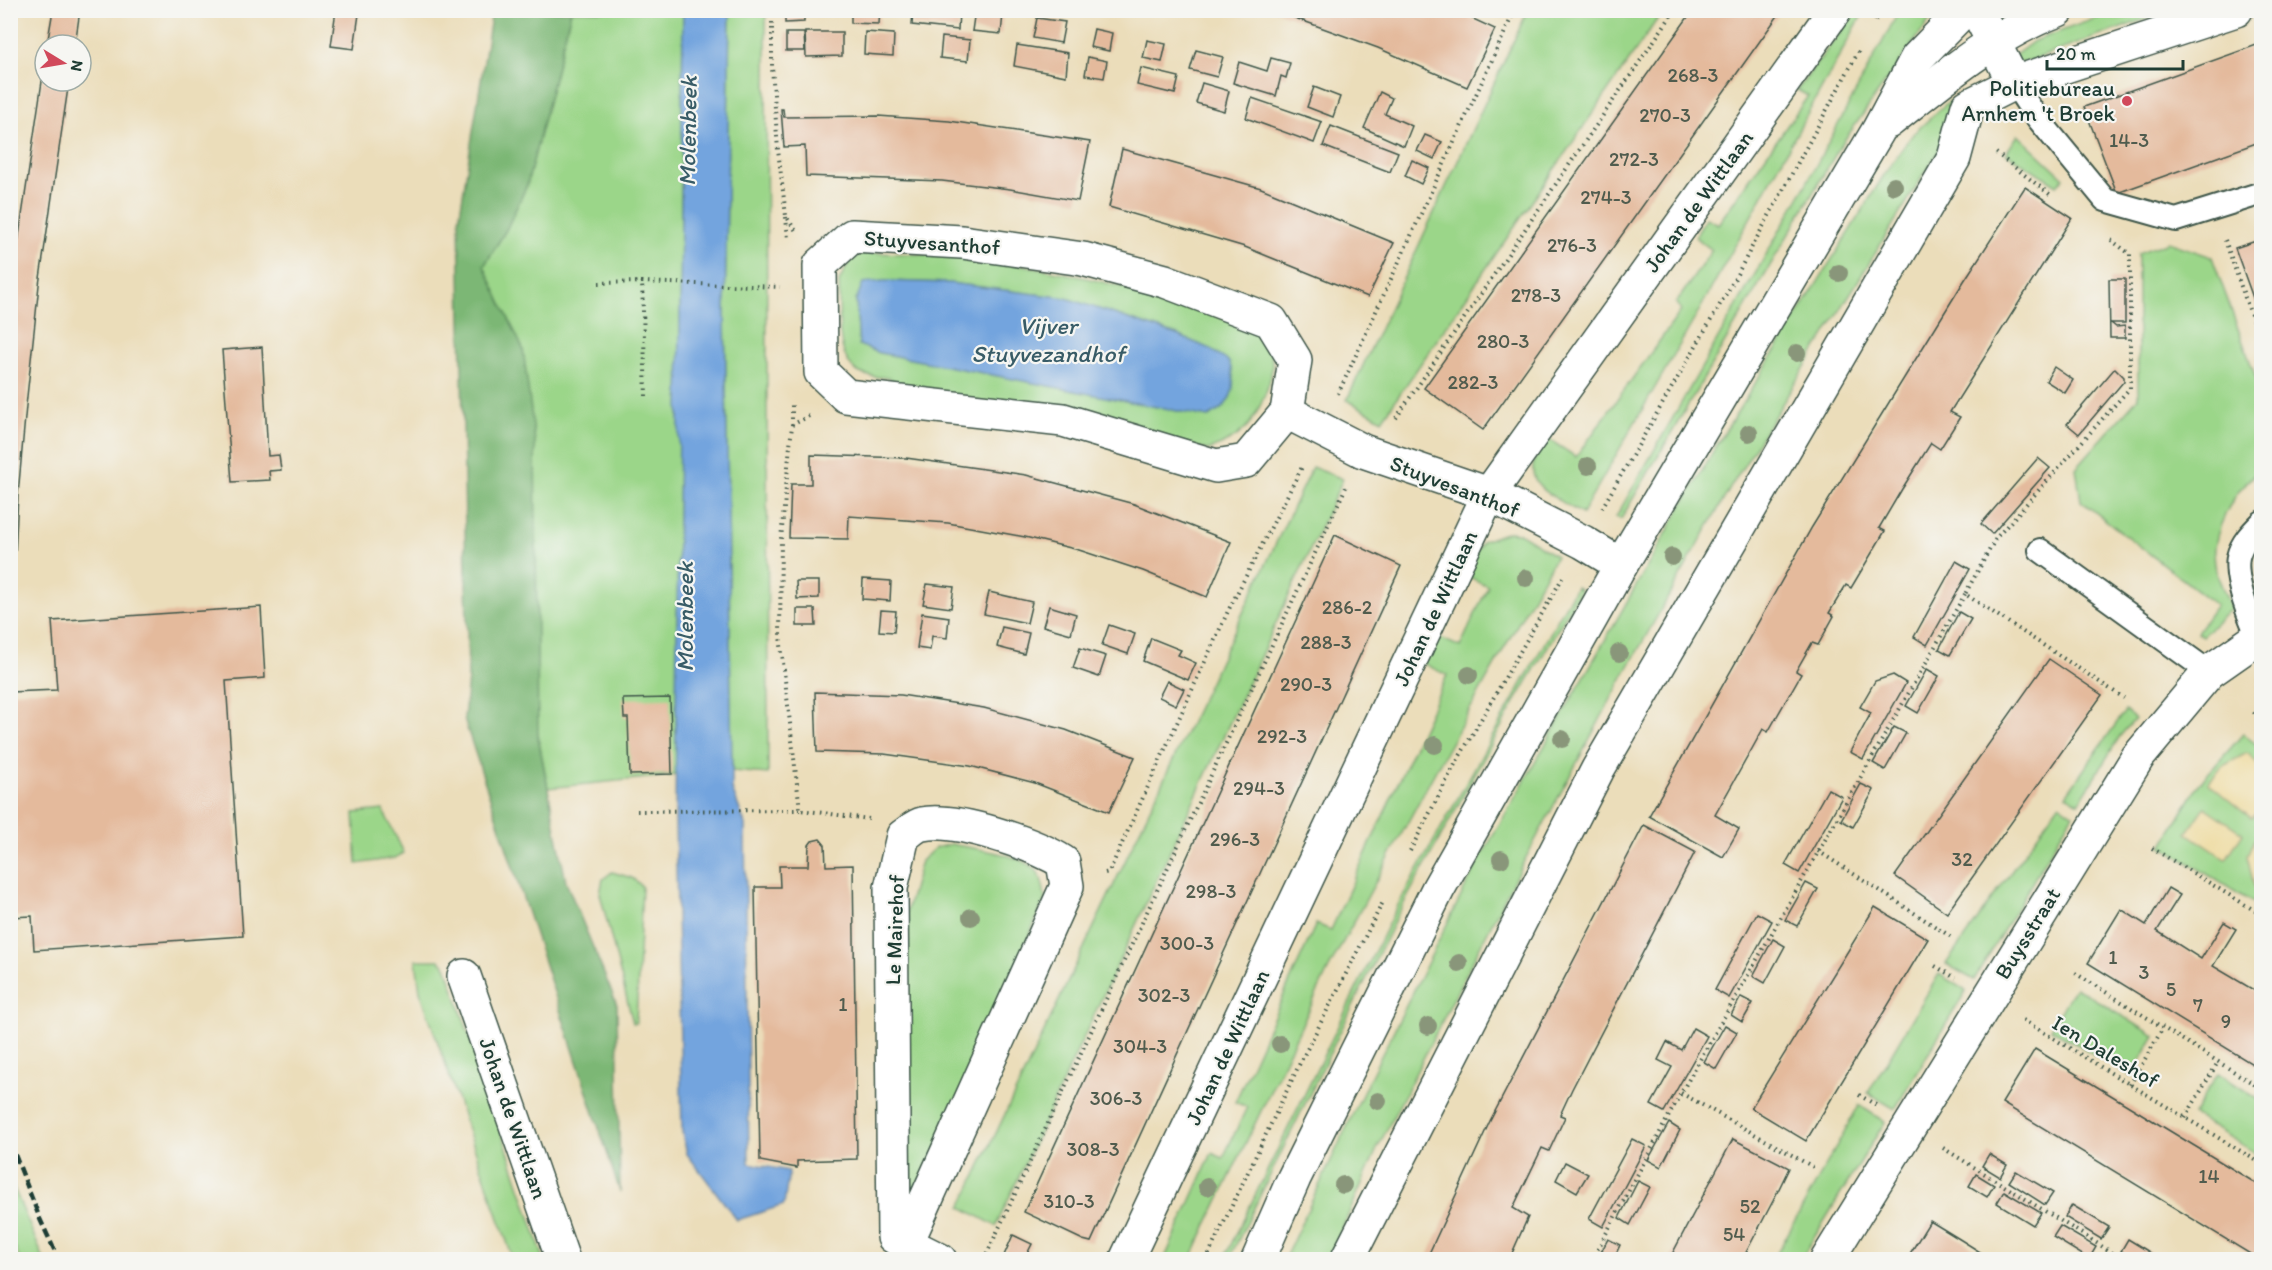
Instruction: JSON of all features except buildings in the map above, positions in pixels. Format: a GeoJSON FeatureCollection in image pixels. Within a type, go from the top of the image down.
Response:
{"type":"FeatureCollection","features":[{"type":"Feature","properties":{"kind":"street","name":"Johan de Wittlaan"},"geometry":{"type":"LineString","coordinates":[[1126,1260],[1489,494],[1835,10]]}},
{"type":"Feature","properties":{"kind":"street"},"geometry":{"type":"LineString","coordinates":[[1258,1260],[1294,1178],[1437,889],[1621,565],[1878,131],[1917,58],[1964,10]]}},
{"type":"Feature","properties":{"kind":"street"},"geometry":{"type":"LineString","coordinates":[[1977,10],[1991,43],[2014,83]]}},
{"type":"Feature","properties":{"kind":"street"},"geometry":{"type":"LineString","coordinates":[[1878,131],[1991,43],[2025,23],[2058,10]]}},
{"type":"Feature","properties":{"kind":"street"},"geometry":{"type":"LineString","coordinates":[[1347,1260],[1598,769],[1954,158],[1968,106],[2014,83],[2236,10]]}},
{"type":"Feature","properties":{"kind":"street","name":"Stuyvesanthof"},"geometry":{"type":"LineString","coordinates":[[820,265],[852,236],[962,242],[1083,259],[1165,282],[1271,321],[1295,360],[1287,412],[1321,432],[1367,452],[1489,494],[1583,542],[1621,565]]}},
{"type":"Feature","properties":{"kind":"street"},"geometry":{"type":"LineString","coordinates":[[820,265],[821,372],[846,396],[1064,420],[1216,466],[1246,461],[1287,412]]}},
{"type":"Feature","properties":{"kind":"street","name":"Buysstraat"},"geometry":{"type":"LineString","coordinates":[[1827,1260],[1908,1125],[2138,757],[2209,672],[2260,638]]}},
{"type":"Feature","properties":{"kind":"street"},"geometry":{"type":"LineString","coordinates":[[903,836],[921,824],[959,824],[1046,851],[1063,862],[1067,886],[907,1242]]}},
{"type":"Feature","properties":{"kind":"street","name":"Le Mairehof"},"geometry":{"type":"LineString","coordinates":[[903,836],[891,888],[894,1237],[940,1260]]}},
{"type":"Feature","properties":{"kind":"street","name":"Johan de Wittlaan"},"geometry":{"type":"LineString","coordinates":[[464,976],[563,1260]]}},
{"type":"Feature","properties":{"kind":"lane"},"geometry":{"type":"LineString","coordinates":[[2014,83],[2036,115],[2105,200],[2176,220],[2262,193]]}},
{"type":"Feature","properties":{"kind":"lane"},"geometry":{"type":"LineString","coordinates":[[2260,638],[2243,598],[2237,558],[2244,542],[2262,522]]}},
{"type":"Feature","properties":{"kind":"lane"},"geometry":{"type":"LineString","coordinates":[[2040,550],[2209,672]]}},
{"type":"Feature","properties":{"kind":"path"},"geometry":{"type":"LineString","coordinates":[[772,10],[772,67],[786,216],[820,265]]}},
{"type":"Feature","properties":{"kind":"path"},"geometry":{"type":"LineString","coordinates":[[1067,886],[1109,872],[1229,609],[1321,432],[1515,10]]}},
{"type":"Feature","properties":{"kind":"path"},"geometry":{"type":"LineString","coordinates":[[984,1260],[1367,452],[1675,10]]}},
{"type":"Feature","properties":{"kind":"path"},"geometry":{"type":"LineString","coordinates":[[1962,128],[2058,200]]}},
{"type":"Feature","properties":{"kind":"path"},"geometry":{"type":"LineString","coordinates":[[2214,208],[2262,347]]}},
{"type":"Feature","properties":{"kind":"path"},"geometry":{"type":"LineString","coordinates":[[1592,1260],[1681,1093],[1996,538],[2130,388],[2130,254],[2105,236]]}},
{"type":"Feature","properties":{"kind":"path"},"geometry":{"type":"LineString","coordinates":[[642,282],[645,396]]}},
{"type":"Feature","properties":{"kind":"path"},"geometry":{"type":"LineString","coordinates":[[599,283],[642,282],[782,287]]}},
{"type":"Feature","properties":{"kind":"path"},"geometry":{"type":"LineString","coordinates":[[800,810],[780,636],[781,539],[792,425],[846,396]]}},
{"type":"Feature","properties":{"kind":"path"},"geometry":{"type":"LineString","coordinates":[[1965,594],[2124,698]]}},
{"type":"Feature","properties":{"kind":"path"},"geometry":{"type":"LineString","coordinates":[[2254,712],[2262,727]]}},
{"type":"Feature","properties":{"kind":"path"},"geometry":{"type":"LineString","coordinates":[[637,811],[800,810],[882,820],[903,836]]}},
{"type":"Feature","properties":{"kind":"path"},"geometry":{"type":"LineString","coordinates":[[2152,848],[2262,915]]}},
{"type":"Feature","properties":{"kind":"path"},"geometry":{"type":"LineString","coordinates":[[1818,851],[1953,938]]}},
{"type":"Feature","properties":{"kind":"path","name":"Ien Daleshof"},"geometry":{"type":"LineString","coordinates":[[1935,966],[2262,1164]]}},
{"type":"Feature","properties":{"kind":"path"},"geometry":{"type":"LineString","coordinates":[[2075,973],[2262,1089]]}},
{"type":"Feature","properties":{"kind":"path"},"geometry":{"type":"LineString","coordinates":[[2130,1085],[2163,1028]]}},
{"type":"Feature","properties":{"kind":"path"},"geometry":{"type":"LineString","coordinates":[[2185,1118],[2218,1062]]}},
{"type":"Feature","properties":{"kind":"path"},"geometry":{"type":"LineString","coordinates":[[1681,1093],[1815,1168]]}},
{"type":"Feature","properties":{"kind":"path"},"geometry":{"type":"LineString","coordinates":[[1859,1095],[2124,1260]]}},
{"type":"Feature","properties":{"kind":"green space"},"geometry":{"type":"Polygon","coordinates":[[[1528,10],[1663,11],[1382,420],[1347,400],[1528,10]]]}},
{"type":"Feature","properties":{"kind":"green space"},"geometry":{"type":"Polygon","coordinates":[[[492,11],[571,11],[527,185],[506,230],[484,266],[523,349],[535,441],[538,737],[566,882],[617,1005],[620,1192],[464,719],[468,678],[459,220],[492,11]]]}},
{"type":"Feature","properties":{"kind":"green space"},"geometry":{"type":"Polygon","coordinates":[[[571,11],[683,11],[676,775],[548,788],[538,737],[484,266],[506,230],[527,185],[571,11]]]}},
{"type":"Feature","properties":{"kind":"green space"},"geometry":{"type":"Polygon","coordinates":[[[730,11],[766,11],[768,774],[732,771],[725,314],[730,11]]]}},
{"type":"Feature","properties":{"kind":"green space"},"geometry":{"type":"Polygon","coordinates":[[[1899,11],[1932,11],[1932,17],[1841,145],[1621,519],[1616,517],[1803,190],[1899,11]]]}},
{"type":"Feature","properties":{"kind":"green space"},"geometry":{"type":"Polygon","coordinates":[[[2116,11],[2168,11],[2014,66],[2010,59],[2034,41],[2116,11]]]}},
{"type":"Feature","properties":{"kind":"green space"},"geometry":{"type":"Polygon","coordinates":[[[1855,12],[1862,15],[1694,320],[1582,514],[1539,485],[1534,476],[1533,466],[1537,454],[1547,440],[1550,440],[1576,457],[1681,311],[1676,303],[1712,250],[1695,237],[1706,218],[1718,224],[1808,96],[1797,90],[1855,12]]]}},
{"type":"Feature","properties":{"kind":"green space"},"geometry":{"type":"Polygon","coordinates":[[[1949,101],[1952,102],[1944,142],[1732,485],[1625,673],[1515,878],[1377,1149],[1329,1259],[1284,1260],[1367,1084],[1478,862],[1715,448],[1889,167],[1913,134],[1949,101]]]}},
{"type":"Feature","properties":{"kind":"green space"},"geometry":{"type":"Polygon","coordinates":[[[2018,135],[2064,178],[2057,185],[2006,153],[2018,135]]]}},
{"type":"Feature","properties":{"kind":"green space"},"geometry":{"type":"Polygon","coordinates":[[[2168,242],[2212,257],[2261,392],[2261,470],[2241,488],[2233,500],[2225,514],[2216,543],[2216,570],[2231,609],[2202,636],[2197,632],[2216,605],[2081,501],[2076,468],[2138,398],[2138,253],[2168,242]]]}},
{"type":"Feature","properties":{"kind":"green space"},"geometry":{"type":"Polygon","coordinates":[[[859,254],[946,256],[999,262],[1056,271],[1112,284],[1201,310],[1242,325],[1259,335],[1268,346],[1272,359],[1272,372],[1257,413],[1251,422],[1229,441],[1208,450],[891,385],[891,378],[858,372],[850,365],[842,343],[839,282],[849,262],[859,254]],[[884,281],[856,300],[859,345],[880,353],[1208,417],[1229,362],[1208,348],[1177,335],[1066,298],[950,283],[884,281]]]}},
{"type":"Feature","properties":{"kind":"green space"},"geometry":{"type":"Polygon","coordinates":[[[1312,467],[1343,479],[996,1226],[961,1207],[1312,467]]]}},
{"type":"Feature","properties":{"kind":"green space"},"geometry":{"type":"Polygon","coordinates":[[[1508,532],[1519,533],[1556,556],[1442,759],[1328,970],[1193,1254],[1189,1259],[1164,1260],[1212,1153],[1223,1158],[1247,1107],[1235,1102],[1316,924],[1331,930],[1447,675],[1422,663],[1434,635],[1460,647],[1488,586],[1461,573],[1483,541],[1508,532]]]}},
{"type":"Feature","properties":{"kind":"green space"},"geometry":{"type":"Polygon","coordinates":[[[1576,587],[1581,590],[1511,709],[1397,916],[1229,1259],[1224,1259],[1393,914],[1576,587]]]}},
{"type":"Feature","properties":{"kind":"green space"},"geometry":{"type":"Polygon","coordinates":[[[2125,711],[2135,719],[2120,736],[2079,803],[2066,795],[2125,711]]]}},
{"type":"Feature","properties":{"kind":"green space"},"geometry":{"type":"Polygon","coordinates":[[[2243,734],[2261,748],[2261,908],[2162,846],[2199,784],[2243,734]]]}},
{"type":"Feature","properties":{"kind":"green space"},"geometry":{"type":"Polygon","coordinates":[[[2059,804],[2073,814],[1974,980],[1946,964],[2059,804]]]}},
{"type":"Feature","properties":{"kind":"green space"},"geometry":{"type":"Polygon","coordinates":[[[383,810],[404,853],[395,858],[357,864],[354,813],[383,810]]]}},
{"type":"Feature","properties":{"kind":"green space"},"geometry":{"type":"Polygon","coordinates":[[[951,844],[1006,855],[1026,863],[1039,874],[1045,899],[904,1226],[901,931],[921,861],[935,848],[951,844]]]}},
{"type":"Feature","properties":{"kind":"green space"},"geometry":{"type":"Polygon","coordinates":[[[612,872],[632,878],[642,886],[636,1023],[633,1023],[600,894],[603,879],[612,872]]]}},
{"type":"Feature","properties":{"kind":"green space"},"geometry":{"type":"Polygon","coordinates":[[[416,960],[439,960],[446,966],[544,1259],[513,1259],[420,991],[416,960]]]}},
{"type":"Feature","properties":{"kind":"green space"},"geometry":{"type":"Polygon","coordinates":[[[1939,974],[1966,991],[1895,1109],[1868,1093],[1939,974]]]}},
{"type":"Feature","properties":{"kind":"green space"},"geometry":{"type":"Polygon","coordinates":[[[2075,987],[2155,1036],[2131,1076],[2051,1029],[2075,987]]]}},
{"type":"Feature","properties":{"kind":"green space"},"geometry":{"type":"Polygon","coordinates":[[[2218,1073],[2261,1101],[2261,1156],[2193,1115],[2218,1073]]]}},
{"type":"Feature","properties":{"kind":"green space"},"geometry":{"type":"Polygon","coordinates":[[[1859,1105],[1885,1122],[1801,1259],[1774,1259],[1859,1105]]]}},
{"type":"Feature","properties":{"kind":"green space"},"geometry":{"type":"Polygon","coordinates":[[[10,1179],[44,1259],[20,1259],[11,1241],[10,1179]]]}},
{"type":"Feature","properties":{"kind":"sand"},"geometry":{"type":"Polygon","coordinates":[[[2247,753],[2257,765],[2262,778],[2261,809],[2251,818],[2208,783],[2223,766],[2247,753]]]}},
{"type":"Feature","properties":{"kind":"sand"},"geometry":{"type":"Polygon","coordinates":[[[2205,807],[2243,833],[2226,859],[2187,833],[2205,807]]]}},
{"type":"Feature","properties":{"kind":"sand"},"geometry":{"type":"Polygon","coordinates":[[[2262,839],[2261,891],[2254,886],[2247,856],[2254,841],[2262,839]]]}},
{"type":"Feature","properties":{"kind":"water","name":"Molenbeek"},"geometry":{"type":"Polygon","coordinates":[[[683,11],[730,11],[725,314],[732,789],[745,824],[749,1163],[789,1171],[784,1205],[737,1220],[687,1154],[682,1132],[675,821],[683,11]]]}},
{"type":"Feature","properties":{"kind":"water","name":"Vijver Stuyvezandhof"},"geometry":{"type":"Polygon","coordinates":[[[883,281],[950,283],[1066,298],[1177,335],[1208,348],[1229,362],[1233,379],[1231,394],[1223,407],[1208,417],[880,353],[859,345],[856,300],[863,283],[883,281]]]}},
{"type":"Feature","properties":{"kind":"railway"},"geometry":{"type":"LineString","coordinates":[[10,1142],[40,1219],[59,1260]]}},
{"type":"Feature","properties":{"kind":"place","name":"Politiebureau Arnhem 't Broek"},"geometry":{"type":"Point","coordinates":[2127,101]}}]}
